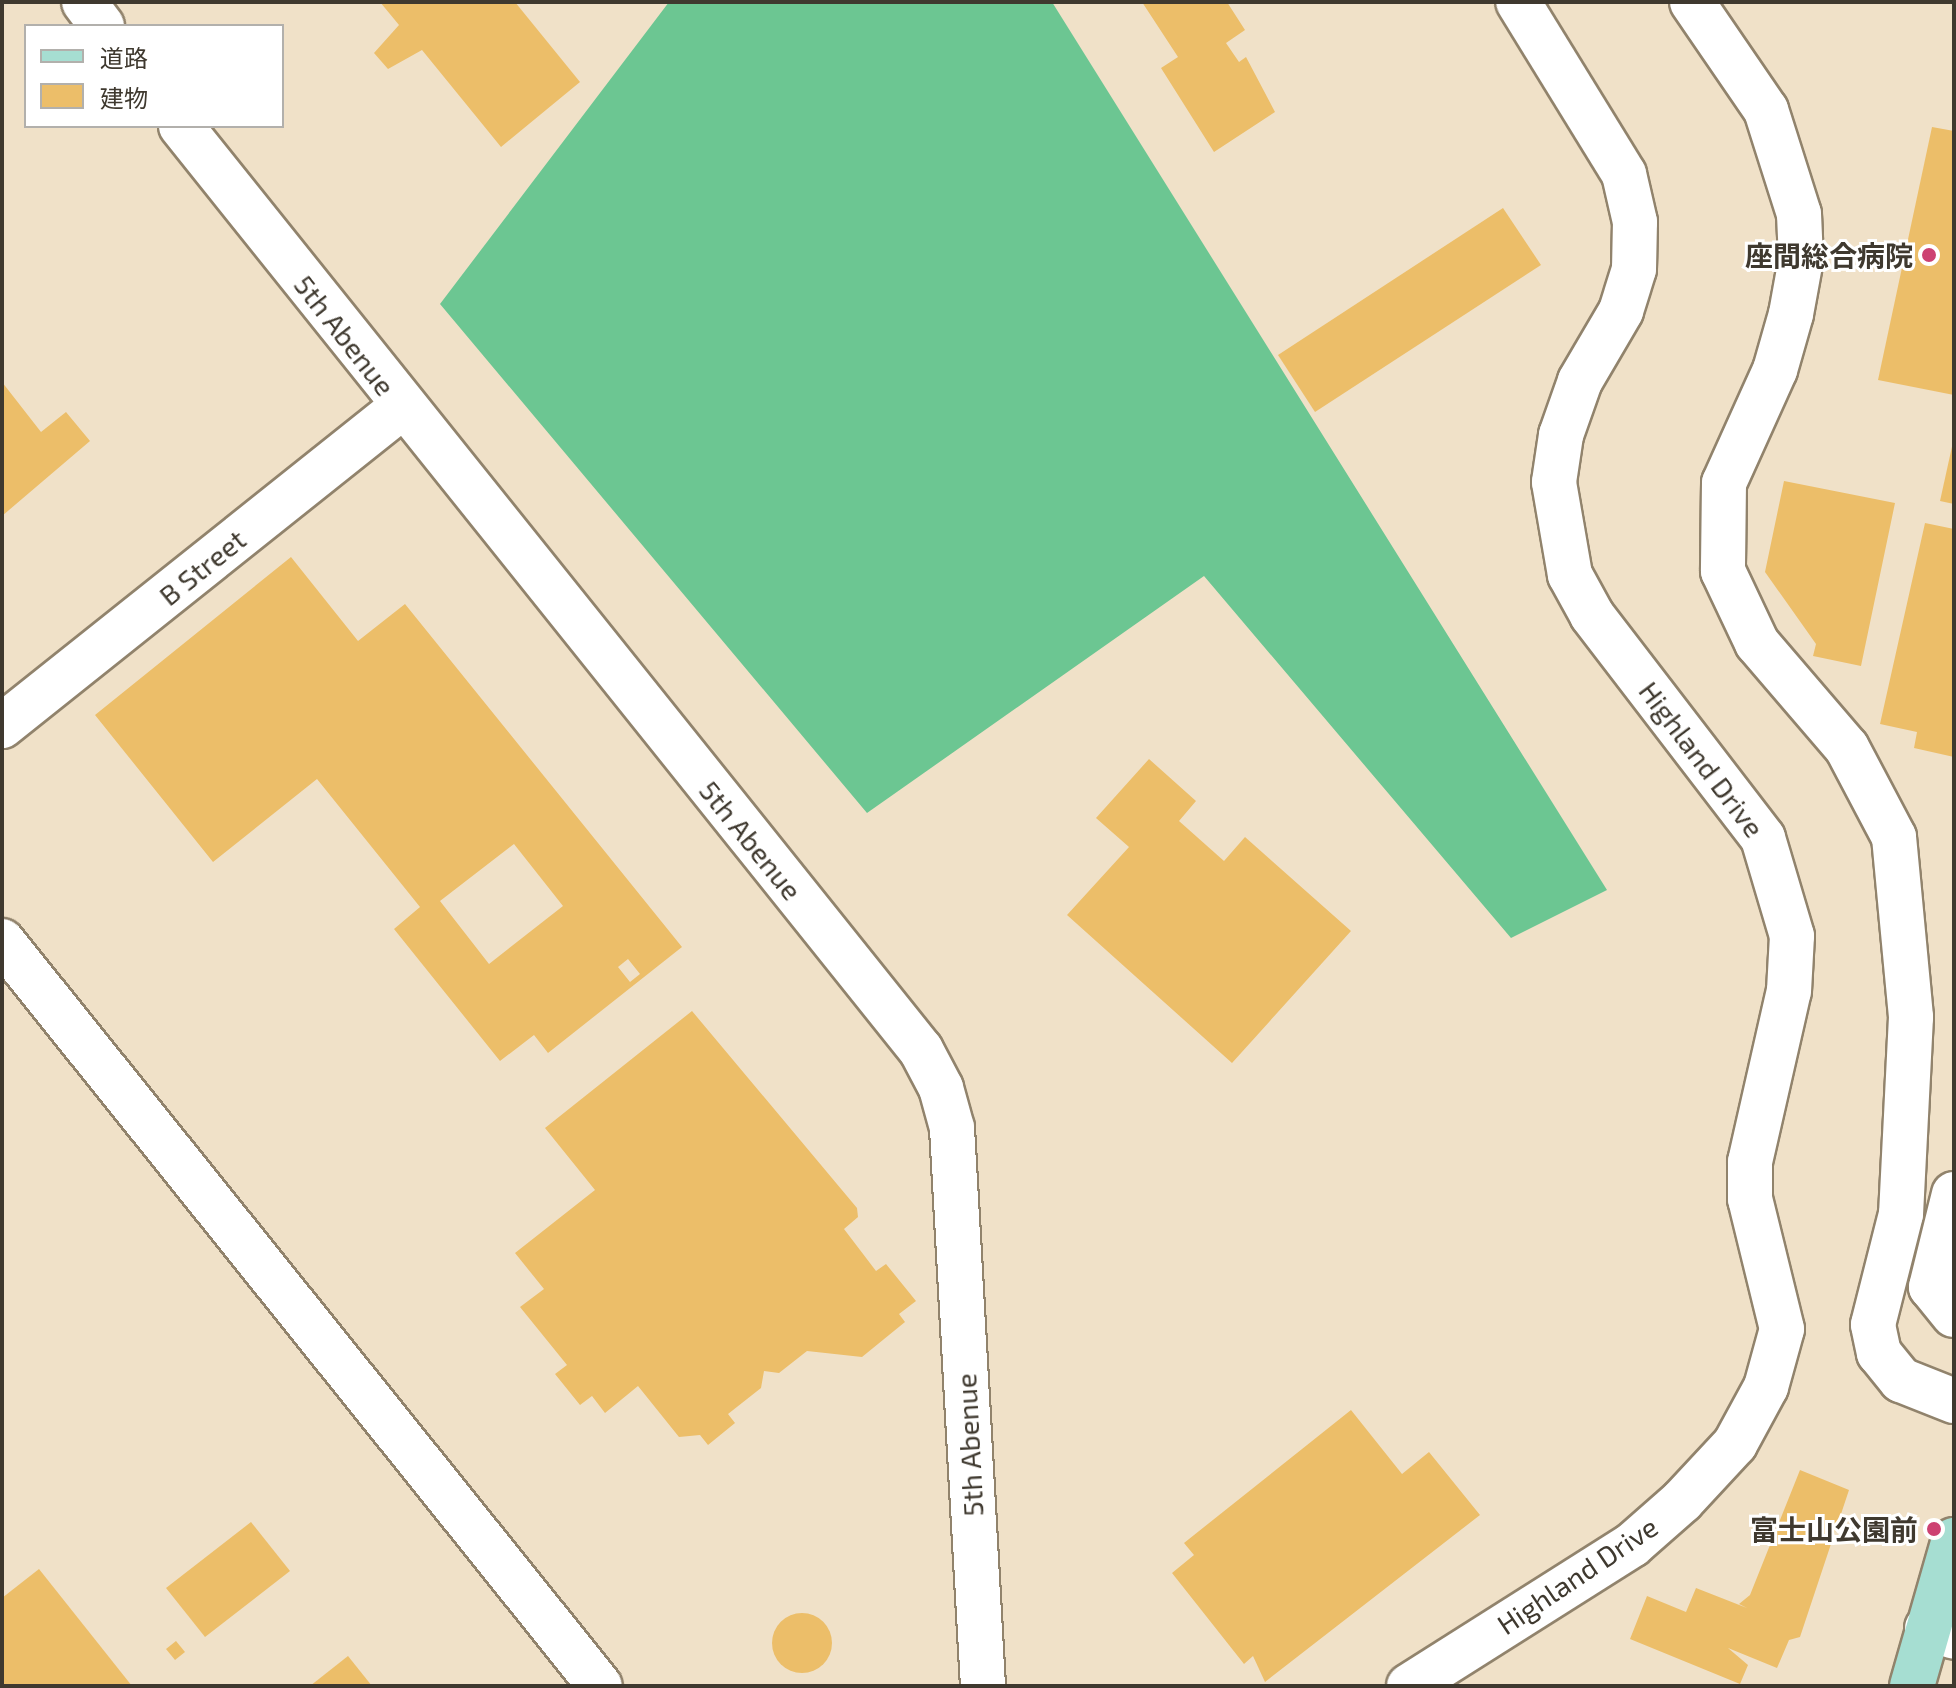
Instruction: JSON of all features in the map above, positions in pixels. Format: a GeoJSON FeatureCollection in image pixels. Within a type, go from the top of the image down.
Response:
{"type":"FeatureCollection","features":[{"type":"Feature","properties":{"kind":"main road"},"geometry":{"type":"LineString","coordinates":[[1912,1686],[1941,1632],[1954,1540]]}},
{"type":"Feature","properties":{"kind":"lane"},"geometry":{"type":"LineString","coordinates":[[84,2],[100,24]]}},
{"type":"Feature","properties":{"kind":"lane","name":"Highland Drive"},"geometry":{"type":"LineString","coordinates":[[1409,1686],[1632,1545],[1682,1501],[1735,1444],[1766,1387],[1782,1329],[1750,1199],[1750,1162],[1789,991],[1789,922],[1763,838],[1592,615],[1570,575],[1554,482],[1561,435],[1580,381],[1621,311],[1634,269],[1635,222],[1624,174],[1518,2]]}},
{"type":"Feature","properties":{"kind":"lane"},"geometry":{"type":"LineString","coordinates":[[1692,2],[1766,110],[1799,214],[1801,259],[1791,314],[1775,370],[1724,483],[1723,571],[1757,643],[1847,748],[1894,837],[1911,1017],[1901,1214],[1873,1325],[1879,1353],[1901,1380],[1954,1401]]}},
{"type":"Feature","properties":{"kind":"lane","name":"5th Abenue"},"geometry":{"type":"LineString","coordinates":[[183,128],[402,407],[921,1050],[941,1088],[952,1128],[983,1686]]}},
{"type":"Feature","properties":{"kind":"lane","name":"B Street"},"geometry":{"type":"LineString","coordinates":[[2,726],[402,407]]}},
{"type":"Feature","properties":{"kind":"lane"},"geometry":{"type":"LineString","coordinates":[[2,941],[600,1686]]}},
{"type":"Feature","properties":{"kind":"lane"},"geometry":{"type":"LineString","coordinates":[[1953,1197],[1931,1287],[1954,1315]]}},
{"type":"Feature","properties":{"kind":"green space"},"geometry":{"type":"Polygon","coordinates":[[[669,2],[1052,2],[1607,890],[1511,938],[1204,576],[867,813],[440,304],[669,2]]]}},
{"type":"Feature","properties":{"kind":"building"},"geometry":{"type":"Polygon","coordinates":[[[380,2],[515,2],[580,82],[501,147],[422,50],[388,69],[374,53],[399,25],[380,2]]]}},
{"type":"Feature","properties":{"kind":"building"},"geometry":{"type":"Polygon","coordinates":[[[1142,2],[1227,2],[1245,30],[1226,43],[1239,62],[1246,57],[1275,112],[1214,152],[1161,68],[1178,57],[1142,2]]]}},
{"type":"Feature","properties":{"kind":"building","name":"座間総合病院"},"geometry":{"type":"Polygon","coordinates":[[[1932,127],[1954,131],[1954,395],[1878,380],[1932,127]]]}},
{"type":"Feature","properties":{"kind":"building"},"geometry":{"type":"Polygon","coordinates":[[[1503,208],[1541,265],[1315,412],[1278,355],[1503,208]]]}},
{"type":"Feature","properties":{"kind":"building"},"geometry":{"type":"Polygon","coordinates":[[[2,382],[41,432],[66,412],[90,441],[2,516],[2,382]]]}},
{"type":"Feature","properties":{"kind":"building"},"geometry":{"type":"Polygon","coordinates":[[[1954,442],[1954,504],[1940,501],[1954,442]]]}},
{"type":"Feature","properties":{"kind":"building"},"geometry":{"type":"Polygon","coordinates":[[[1784,481],[1895,503],[1861,666],[1813,656],[1816,644],[1765,572],[1784,481]]]}},
{"type":"Feature","properties":{"kind":"building"},"geometry":{"type":"Polygon","coordinates":[[[1925,523],[1954,529],[1954,757],[1914,748],[1917,732],[1880,724],[1925,523]]]}},
{"type":"Feature","properties":{"kind":"building"},"geometry":{"type":"Polygon","coordinates":[[[291,557],[358,641],[405,604],[682,947],[548,1053],[534,1035],[500,1061],[394,929],[420,907],[317,779],[213,862],[95,715],[291,557]],[[514,844],[440,901],[489,964],[563,906],[514,844]],[[628,959],[618,967],[630,982],[640,974],[628,959]]]}},
{"type":"Feature","properties":{"kind":"building"},"geometry":{"type":"Polygon","coordinates":[[[1149,759],[1196,801],[1179,821],[1224,861],[1245,837],[1351,931],[1232,1063],[1067,915],[1129,847],[1096,818],[1149,759]]]}},
{"type":"Feature","properties":{"kind":"building"},"geometry":{"type":"Polygon","coordinates":[[[692,1011],[857,1208],[858,1217],[844,1229],[876,1271],[886,1264],[916,1301],[899,1314],[905,1322],[862,1357],[807,1351],[779,1373],[764,1371],[761,1388],[728,1414],[735,1423],[708,1445],[700,1435],[679,1437],[638,1386],[605,1413],[592,1396],[580,1405],[555,1374],[567,1365],[520,1307],[544,1289],[515,1253],[595,1190],[545,1128],[692,1011]]]}},
{"type":"Feature","properties":{"kind":"building"},"geometry":{"type":"Polygon","coordinates":[[[1351,1410],[1402,1474],[1429,1452],[1480,1515],[1265,1682],[1253,1656],[1244,1664],[1172,1573],[1194,1555],[1184,1543],[1351,1410]]]}},
{"type":"Feature","properties":{"kind":"building"},"geometry":{"type":"Polygon","coordinates":[[[1800,1470],[1849,1490],[1800,1637],[1789,1640],[1777,1668],[1728,1648],[1748,1665],[1740,1684],[1630,1639],[1647,1596],[1686,1612],[1696,1588],[1747,1608],[1739,1604],[1750,1595],[1800,1470]]]}},
{"type":"Feature","properties":{"kind":"building"},"geometry":{"type":"Polygon","coordinates":[[[251,1522],[290,1571],[205,1637],[166,1588],[251,1522]]]}},
{"type":"Feature","properties":{"kind":"building"},"geometry":{"type":"Polygon","coordinates":[[[39,1569],[132,1686],[2,1686],[2,1598],[39,1569]]]}},
{"type":"Feature","properties":{"kind":"building"},"geometry":{"type":"Polygon","coordinates":[[[802,1613],[824,1621],[832,1643],[824,1665],[802,1673],[780,1665],[772,1643],[780,1621],[802,1613]]]}},
{"type":"Feature","properties":{"kind":"building"},"geometry":{"type":"Polygon","coordinates":[[[176,1641],[185,1652],[175,1660],[166,1649],[176,1641]]]}},
{"type":"Feature","properties":{"kind":"building"},"geometry":{"type":"Polygon","coordinates":[[[348,1656],[372,1686],[310,1686],[348,1656]]]}},
{"type":"Feature","properties":{"kind":"place","name":"座間総合病院"},"geometry":{"type":"Point","coordinates":[1929,255]}},
{"type":"Feature","properties":{"kind":"place","name":"富士山公園前"},"geometry":{"type":"Point","coordinates":[1934,1529]}}]}
